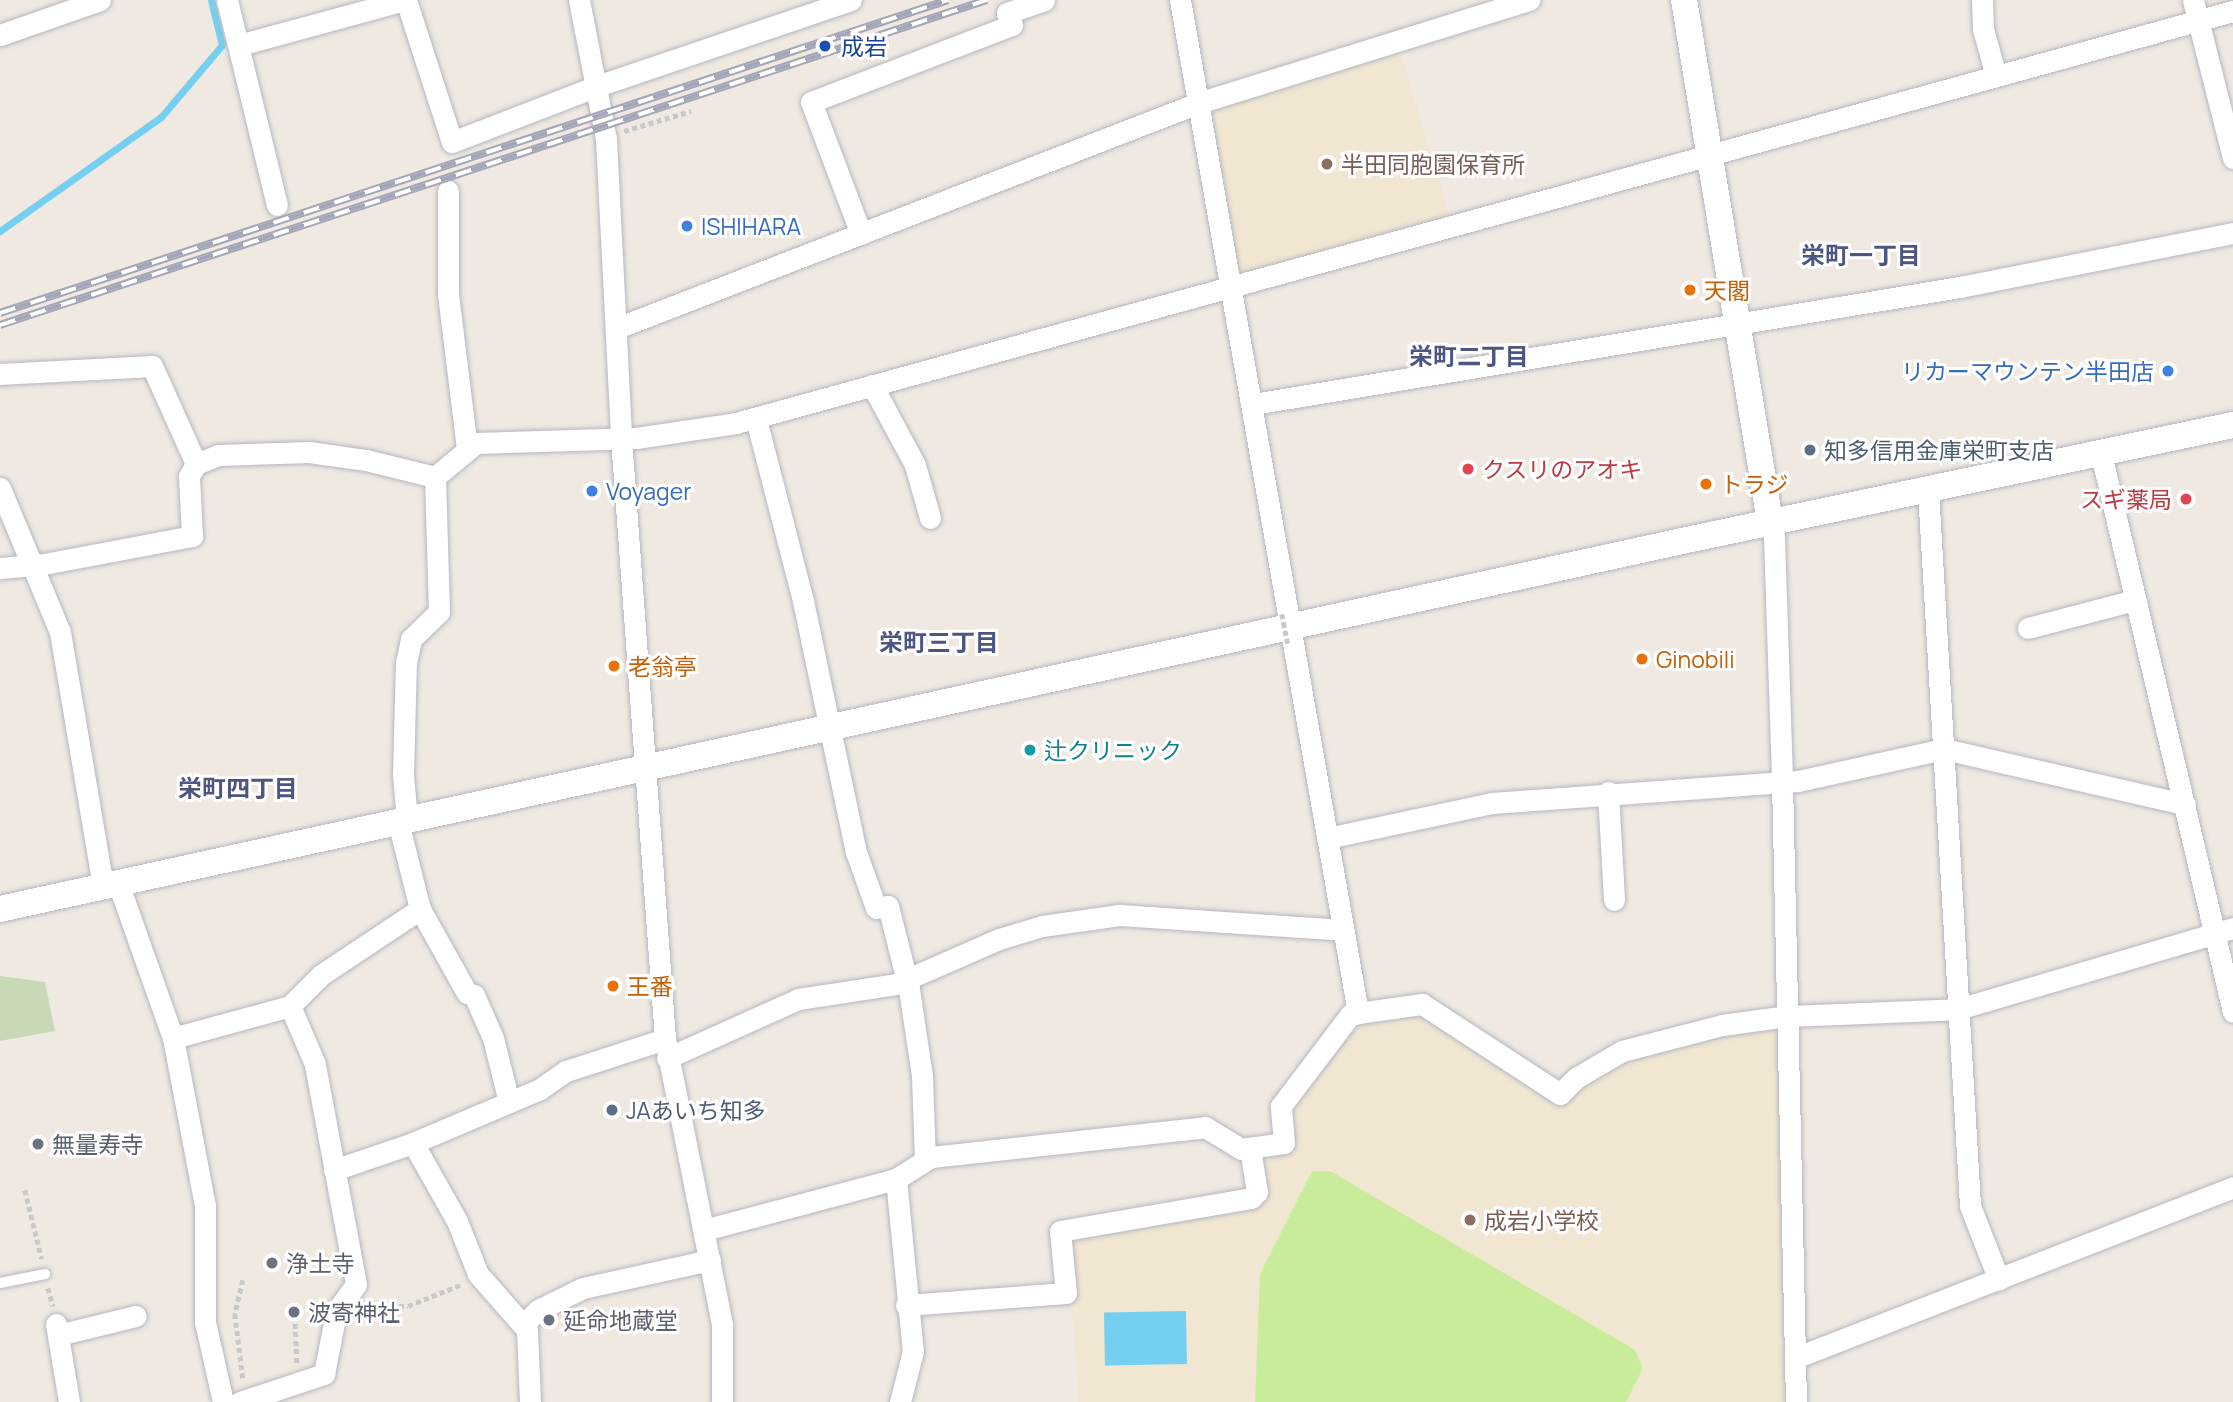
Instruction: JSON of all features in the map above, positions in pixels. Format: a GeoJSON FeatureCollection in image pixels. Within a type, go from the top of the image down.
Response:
{"type":"FeatureCollection","features":[{"type":"Feature","properties":{"kind":"street"},"geometry":{"type":"LineString","coordinates":[[0,35],[100,0]]}},
{"type":"Feature","properties":{"kind":"street"},"geometry":{"type":"LineString","coordinates":[[227,0],[277,205]]}},
{"type":"Feature","properties":{"kind":"street"},"geometry":{"type":"LineString","coordinates":[[239,45],[405,0],[452,142],[597,86],[838,2]]}},
{"type":"Feature","properties":{"kind":"street"},"geometry":{"type":"LineString","coordinates":[[579,0],[606,139],[621,438],[666,1048],[722,1324],[722,1402]]}},
{"type":"Feature","properties":{"kind":"street"},"geometry":{"type":"LineString","coordinates":[[861,234],[811,102],[1012,25],[1007,13],[1044,0]]}},
{"type":"Feature","properties":{"kind":"street"},"geometry":{"type":"LineString","coordinates":[[1180,0],[1253,404],[1287,629],[1358,1013]]}},
{"type":"Feature","properties":{"kind":"street"},"geometry":{"type":"LineString","coordinates":[[617,328],[1198,103],[1471,9],[1529,0]]}},
{"type":"Feature","properties":{"kind":"street"},"geometry":{"type":"LineString","coordinates":[[1684,0],[1735,325],[1774,537],[1787,1016],[1782,1041],[1789,1357],[1796,1402]]}},
{"type":"Feature","properties":{"kind":"street"},"geometry":{"type":"LineString","coordinates":[[1982,0],[1983,29],[1996,76]]}},
{"type":"Feature","properties":{"kind":"street"},"geometry":{"type":"LineString","coordinates":[[2194,10],[2233,158]]}},
{"type":"Feature","properties":{"kind":"street"},"geometry":{"type":"LineString","coordinates":[[435,477],[476,443],[621,438],[756,419],[1996,76],[2194,10],[2233,11]]}},
{"type":"Feature","properties":{"kind":"street"},"geometry":{"type":"LineString","coordinates":[[448,191],[447,294],[467,449]]}},
{"type":"Feature","properties":{"kind":"street"},"geometry":{"type":"LineString","coordinates":[[1253,404],[1960,287],[2233,233]]}},
{"type":"Feature","properties":{"kind":"street"},"geometry":{"type":"LineString","coordinates":[[0,374],[152,366],[196,464]]}},
{"type":"Feature","properties":{"kind":"street"},"geometry":{"type":"LineString","coordinates":[[872,385],[915,465],[930,517]]}},
{"type":"Feature","properties":{"kind":"street"},"geometry":{"type":"LineString","coordinates":[[756,419],[856,852],[876,908],[888,906],[907,979],[922,1076],[925,1161]]}},
{"type":"Feature","properties":{"kind":"street"},"geometry":{"type":"LineString","coordinates":[[0,909],[1770,522],[2233,425]]}},
{"type":"Feature","properties":{"kind":"street"},"geometry":{"type":"LineString","coordinates":[[0,568],[32,565],[192,536],[189,476],[196,464],[218,456],[309,452],[366,460],[435,477]]}},
{"type":"Feature","properties":{"kind":"street"},"geometry":{"type":"LineString","coordinates":[[2101,454],[2185,804],[2224,931],[2233,1012]]}},
{"type":"Feature","properties":{"kind":"street"},"geometry":{"type":"LineString","coordinates":[[435,477],[439,612],[411,639],[406,663],[402,821],[420,909],[467,993],[474,995],[493,1038],[509,1102]]}},
{"type":"Feature","properties":{"kind":"street"},"geometry":{"type":"LineString","coordinates":[[0,488],[60,632],[110,884],[173,1038],[205,1205],[205,1322],[223,1402]]}},
{"type":"Feature","properties":{"kind":"street"},"geometry":{"type":"LineString","coordinates":[[1928,491],[1970,1206],[1999,1280]]}},
{"type":"Feature","properties":{"kind":"street"},"geometry":{"type":"LineString","coordinates":[[2028,628],[2135,600]]}},
{"type":"Feature","properties":{"kind":"street"},"geometry":{"type":"LineString","coordinates":[[1326,838],[1492,803],[1608,792],[1782,781],[1944,749],[2185,804]]}},
{"type":"Feature","properties":{"kind":"street"},"geometry":{"type":"LineString","coordinates":[[1608,792],[1614,900]]}},
{"type":"Feature","properties":{"kind":"street"},"geometry":{"type":"LineString","coordinates":[[173,1038],[290,1006],[321,975],[420,909]]}},
{"type":"Feature","properties":{"kind":"street"},"geometry":{"type":"LineString","coordinates":[[334,1170],[413,1143],[509,1102],[566,1071],[666,1048],[798,999],[860,991],[907,979],[1042,926],[1119,915],[1343,930]]}},
{"type":"Feature","properties":{"kind":"street"},"geometry":{"type":"LineString","coordinates":[[704,1230],[896,1179],[925,1161],[1039,1143],[1205,1126],[1241,1149],[1284,1143],[1281,1106],[1350,1016],[1358,1013],[1422,1004],[1560,1094],[1576,1078],[1622,1051],[1722,1025],[1787,1016],[1958,1009],[2224,931]]}},
{"type":"Feature","properties":{"kind":"street"},"geometry":{"type":"LineString","coordinates":[[245,1401],[324,1374],[333,1320],[356,1284],[315,1064],[290,1006]]}},
{"type":"Feature","properties":{"kind":"street"},"geometry":{"type":"LineString","coordinates":[[413,1143],[457,1222],[478,1273],[523,1325],[529,1342],[530,1402]]}},
{"type":"Feature","properties":{"kind":"street"},"geometry":{"type":"LineString","coordinates":[[906,1305],[1066,1293],[1060,1231],[1251,1198],[1257,1192],[1250,1149]]}},
{"type":"Feature","properties":{"kind":"street"},"geometry":{"type":"LineString","coordinates":[[896,1179],[906,1305],[913,1351],[900,1402]]}},
{"type":"Feature","properties":{"kind":"street"},"geometry":{"type":"LineString","coordinates":[[1789,1357],[1999,1280],[2233,1187]]}},
{"type":"Feature","properties":{"kind":"street"},"geometry":{"type":"LineString","coordinates":[[523,1325],[538,1310],[583,1288],[710,1260]]}},
{"type":"Feature","properties":{"kind":"street"},"geometry":{"type":"LineString","coordinates":[[69,1402],[56,1323],[136,1316]]}},
{"type":"Feature","properties":{"kind":"lane"},"geometry":{"type":"LineString","coordinates":[[0,1283],[45,1273]]}},
{"type":"Feature","properties":{"kind":"path"},"geometry":{"type":"LineString","coordinates":[[616,134],[691,111]]}},
{"type":"Feature","properties":{"kind":"path"},"geometry":{"type":"LineString","coordinates":[[25,1190],[56,1323]]}},
{"type":"Feature","properties":{"kind":"path"},"geometry":{"type":"LineString","coordinates":[[343,1304],[408,1306],[444,1294],[478,1273]]}},
{"type":"Feature","properties":{"kind":"path"},"geometry":{"type":"LineString","coordinates":[[243,1280],[236,1314],[245,1401]]}},
{"type":"Feature","properties":{"kind":"path"},"geometry":{"type":"LineString","coordinates":[[295,1315],[297,1370]]}},
{"type":"Feature","properties":{"kind":"shaded area","name":"半田同胞園保育所"},"geometry":{"type":"Polygon","coordinates":[[[1400,51],[1449,215],[1244,273],[1236,264],[1213,113],[1220,105],[1400,51]]]}},
{"type":"Feature","properties":{"kind":"shaded area","name":"成岩小学校"},"geometry":{"type":"Polygon","coordinates":[[[1422,1011],[1563,1104],[1581,1082],[1622,1058],[1671,1043],[1777,1024],[1784,1402],[1079,1402],[1066,1236],[1254,1204],[1259,1153],[1287,1147],[1289,1105],[1347,1029],[1361,1020],[1422,1011]]]}},
{"type":"Feature","properties":{"kind":"green space"},"geometry":{"type":"Polygon","coordinates":[[[0,976],[45,982],[55,1031],[0,1041],[0,976]]]}},
{"type":"Feature","properties":{"kind":"green space"},"geometry":{"type":"Polygon","coordinates":[[[1312,1171],[1330,1171],[1635,1350],[1643,1368],[1626,1402],[1255,1402],[1260,1274],[1312,1171]]]}},
{"type":"Feature","properties":{"kind":"water"},"geometry":{"type":"Polygon","coordinates":[[[1186,1311],[1187,1364],[1105,1365],[1104,1312],[1186,1311]]]}},
{"type":"Feature","properties":{"kind":"waterway"},"geometry":{"type":"LineString","coordinates":[[0,231],[161,117],[222,45],[211,0]]}},
{"type":"Feature","properties":{"kind":"railway"},"geometry":{"type":"LineString","coordinates":[[0,313],[948,0]]}},
{"type":"Feature","properties":{"kind":"railway"},"geometry":{"type":"LineString","coordinates":[[0,325],[987,0]]}},
{"type":"Feature","properties":{"kind":"place","name":"成岩"},"geometry":{"type":"Point","coordinates":[825,46]}},
{"type":"Feature","properties":{"kind":"place","name":"半田同胞園保育所"},"geometry":{"type":"Point","coordinates":[1327,164]}},
{"type":"Feature","properties":{"kind":"place","name":"ISHIHARA"},"geometry":{"type":"Point","coordinates":[687,226]}},
{"type":"Feature","properties":{"kind":"place","name":"天閣"},"geometry":{"type":"Point","coordinates":[1690,290]}},
{"type":"Feature","properties":{"kind":"place","name":"リカーマウンテン半田店"},"geometry":{"type":"Point","coordinates":[2168,371]}},
{"type":"Feature","properties":{"kind":"place","name":"知多信用金庫栄町支店"},"geometry":{"type":"Point","coordinates":[1810,450]}},
{"type":"Feature","properties":{"kind":"place","name":"クスリのアオキ"},"geometry":{"type":"Point","coordinates":[1468,469]}},
{"type":"Feature","properties":{"kind":"place","name":"トラジ"},"geometry":{"type":"Point","coordinates":[1706,484]}},
{"type":"Feature","properties":{"kind":"place","name":"Voyager"},"geometry":{"type":"Point","coordinates":[592,491]}},
{"type":"Feature","properties":{"kind":"place","name":"スギ薬局"},"geometry":{"type":"Point","coordinates":[2186,499]}},
{"type":"Feature","properties":{"kind":"place","name":"Ginobili"},"geometry":{"type":"Point","coordinates":[1642,659]}},
{"type":"Feature","properties":{"kind":"place","name":"老翁亭"},"geometry":{"type":"Point","coordinates":[614,666]}},
{"type":"Feature","properties":{"kind":"place","name":"辻クリニック"},"geometry":{"type":"Point","coordinates":[1030,750]}},
{"type":"Feature","properties":{"kind":"place","name":"王番"},"geometry":{"type":"Point","coordinates":[613,986]}},
{"type":"Feature","properties":{"kind":"place","name":"JAあいち知多"},"geometry":{"type":"Point","coordinates":[612,1110]}},
{"type":"Feature","properties":{"kind":"place","name":"無量寿寺"},"geometry":{"type":"Point","coordinates":[38,1144]}},
{"type":"Feature","properties":{"kind":"place","name":"成岩小学校"},"geometry":{"type":"Point","coordinates":[1470,1220]}},
{"type":"Feature","properties":{"kind":"place","name":"浄土寺"},"geometry":{"type":"Point","coordinates":[272,1263]}},
{"type":"Feature","properties":{"kind":"place","name":"波寄神社"},"geometry":{"type":"Point","coordinates":[294,1312]}},
{"type":"Feature","properties":{"kind":"place","name":"延命地蔵堂"},"geometry":{"type":"Point","coordinates":[549,1320]}},
{"type":"Feature","properties":{"kind":"district","name":"栄町一丁目"},"geometry":{"type":"Point","coordinates":[1861,255]}},
{"type":"Feature","properties":{"kind":"district","name":"栄町二丁目"},"geometry":{"type":"Point","coordinates":[1469,356]}},
{"type":"Feature","properties":{"kind":"district","name":"栄町三丁目"},"geometry":{"type":"Point","coordinates":[939,642]}},
{"type":"Feature","properties":{"kind":"district","name":"栄町四丁目"},"geometry":{"type":"Point","coordinates":[238,788]}}]}
